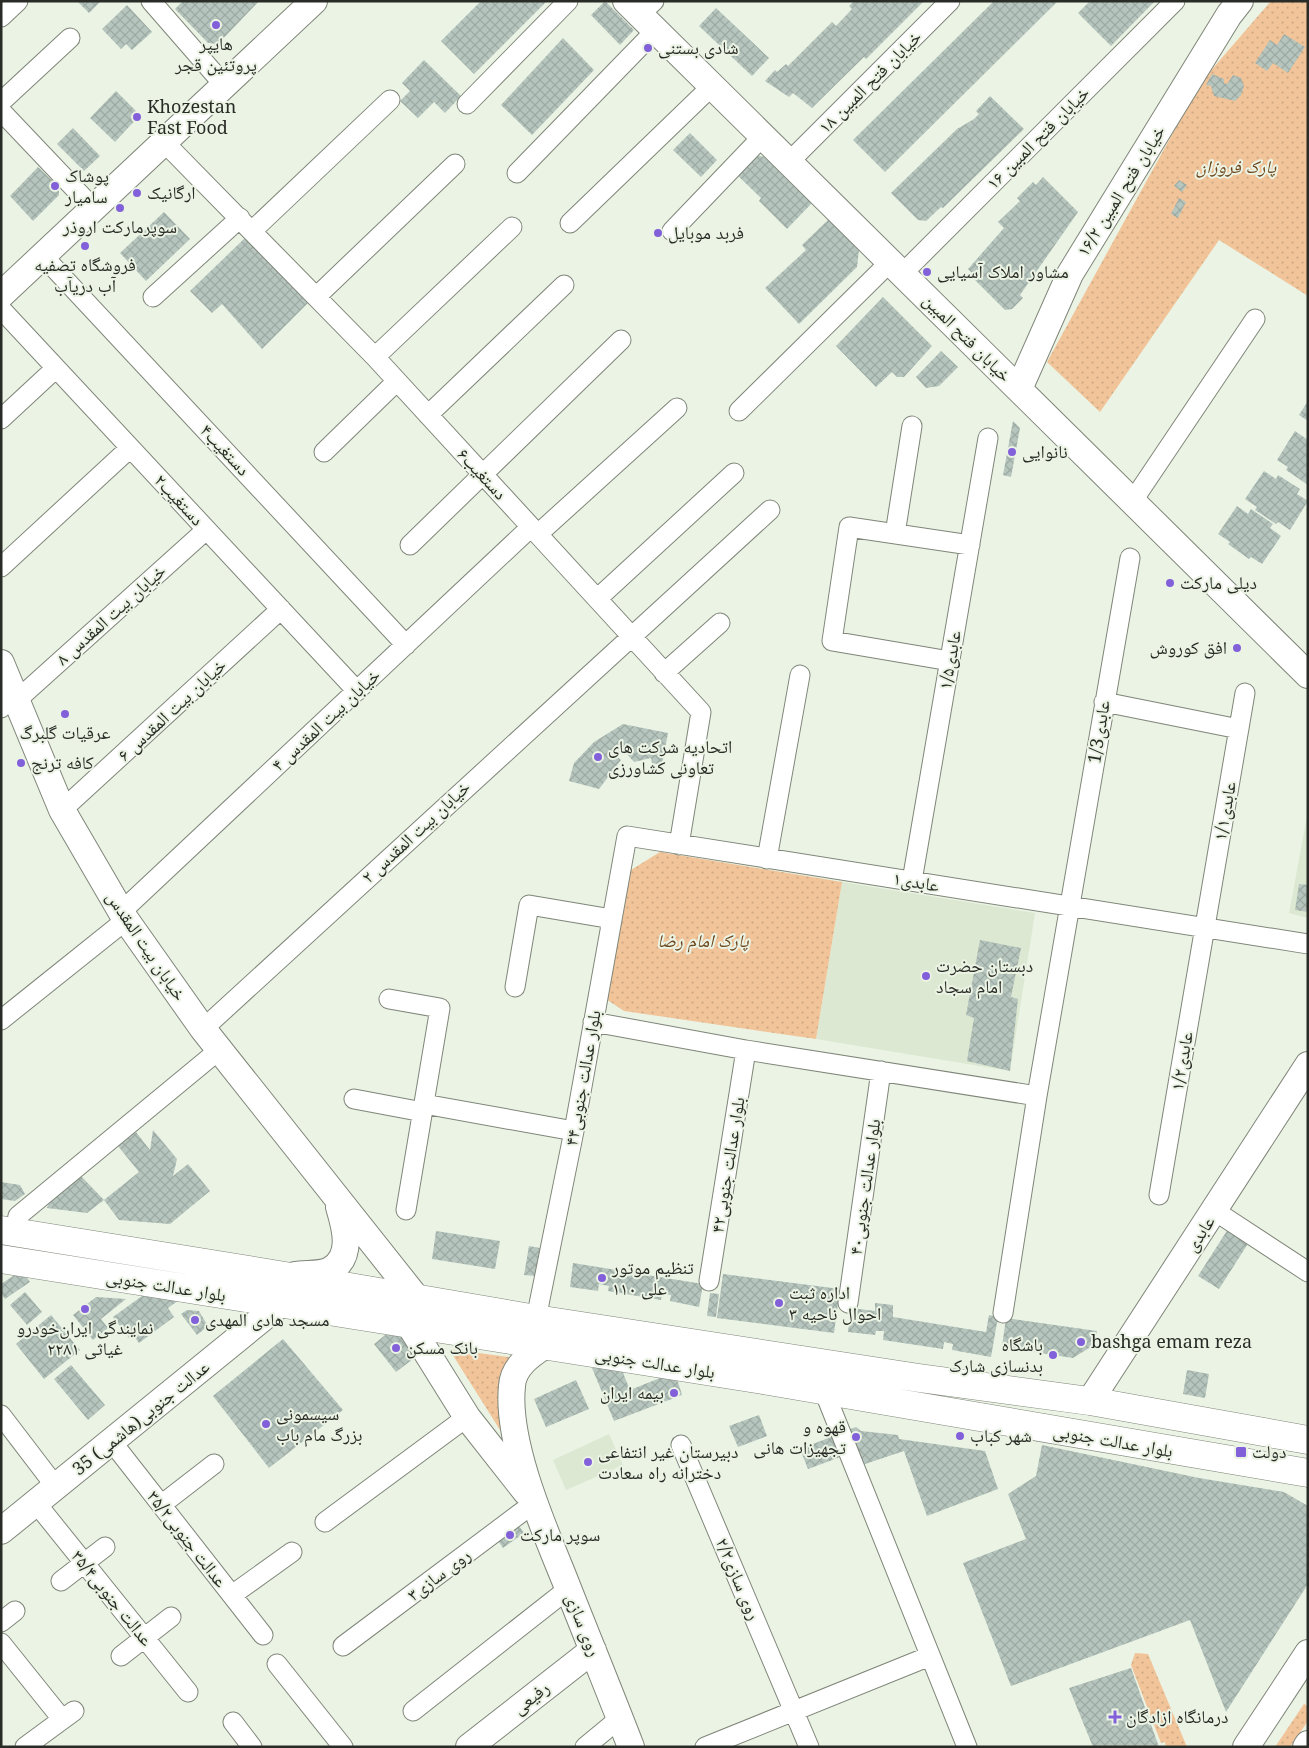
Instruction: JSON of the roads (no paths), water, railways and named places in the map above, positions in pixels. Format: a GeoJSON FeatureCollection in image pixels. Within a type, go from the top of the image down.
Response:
{"type":"FeatureCollection","features":[{"type":"Feature","properties":{"kind":"main road","name":"بلوار عدالت جنوبی"},"geometry":{"type":"LineString","coordinates":[[8,1232],[285,1276],[544,1346],[919,1378],[1090,1401],[1308,1440]]}},
{"type":"Feature","properties":{"kind":"main road","name":"بلوار عدالت جنوبی"},"geometry":{"type":"LineString","coordinates":[[1,1260],[279,1305],[536,1319],[717,1360],[824,1391],[1307,1474]]}},
{"type":"Feature","properties":{"kind":"main road"},"geometry":{"type":"LineString","coordinates":[[175,1288],[179,1260]]}},
{"type":"Feature","properties":{"kind":"street"},"geometry":{"type":"LineString","coordinates":[[1,18],[18,1]]}},
{"type":"Feature","properties":{"kind":"street"},"geometry":{"type":"LineString","coordinates":[[151,1],[225,86]]}},
{"type":"Feature","properties":{"kind":"street"},"geometry":{"type":"LineString","coordinates":[[1,295],[166,143],[314,1]]}},
{"type":"Feature","properties":{"kind":"street"},"geometry":{"type":"LineString","coordinates":[[467,104],[568,1]]}},
{"type":"Feature","properties":{"kind":"street","name":"خیابان فتح المبین ۱۸"},"geometry":{"type":"LineString","coordinates":[[789,162],[950,1]]}},
{"type":"Feature","properties":{"kind":"street","name":"خیابان فتح المبین ۱۶"},"geometry":{"type":"LineString","coordinates":[[739,411],[896,268],[1175,1]]}},
{"type":"Feature","properties":{"kind":"street","name":"خیابان فتح المبین ۱۶/۲"},"geometry":{"type":"LineString","coordinates":[[1019,389],[1070,274],[1229,15],[1240,1]]}},
{"type":"Feature","properties":{"kind":"street"},"geometry":{"type":"LineString","coordinates":[[517,174],[644,12]]}},
{"type":"Feature","properties":{"kind":"street","name":"خیابان فتح المبین"},"geometry":{"type":"LineString","coordinates":[[644,12],[712,86],[1308,675]]}},
{"type":"Feature","properties":{"kind":"street"},"geometry":{"type":"LineString","coordinates":[[1,102],[70,38]]}},
{"type":"Feature","properties":{"kind":"street"},"geometry":{"type":"LineString","coordinates":[[570,223],[712,86]]}},
{"type":"Feature","properties":{"kind":"street"},"geometry":{"type":"LineString","coordinates":[[153,296],[246,225],[390,100]]}},
{"type":"Feature","properties":{"kind":"street"},"geometry":{"type":"LineString","coordinates":[[1,111],[94,209]]}},
{"type":"Feature","properties":{"kind":"street"},"geometry":{"type":"LineString","coordinates":[[672,231],[763,136]]}},
{"type":"Feature","properties":{"kind":"street","name":"دستغیب۶"},"geometry":{"type":"LineString","coordinates":[[166,143],[375,357],[700,712],[679,845]]}},
{"type":"Feature","properties":{"kind":"street"},"geometry":{"type":"LineString","coordinates":[[316,297],[455,164]]}},
{"type":"Feature","properties":{"kind":"street"},"geometry":{"type":"LineString","coordinates":[[375,357],[512,226]]}},
{"type":"Feature","properties":{"kind":"street","name":"دستغیب۴"},"geometry":{"type":"LineString","coordinates":[[43,256],[406,645]]}},
{"type":"Feature","properties":{"kind":"street"},"geometry":{"type":"LineString","coordinates":[[428,415],[564,285]]}},
{"type":"Feature","properties":{"kind":"street","name":"۲دستغیب"},"geometry":{"type":"LineString","coordinates":[[1,309],[357,691]]}},
{"type":"Feature","properties":{"kind":"street"},"geometry":{"type":"LineString","coordinates":[[1132,502],[1255,319]]}},
{"type":"Feature","properties":{"kind":"street"},"geometry":{"type":"LineString","coordinates":[[410,545],[621,340]]}},
{"type":"Feature","properties":{"kind":"street"},"geometry":{"type":"LineString","coordinates":[[1,419],[56,368]]}},
{"type":"Feature","properties":{"kind":"street"},"geometry":{"type":"LineString","coordinates":[[324,452],[397,381]]}},
{"type":"Feature","properties":{"kind":"street","name":"خیابان بیت المقدس ۴"},"geometry":{"type":"LineString","coordinates":[[1,1020],[123,916],[406,645],[534,531],[677,408]]}},
{"type":"Feature","properties":{"kind":"street"},"geometry":{"type":"LineString","coordinates":[[894,534],[912,426]]}},
{"type":"Feature","properties":{"kind":"street","name":"عابدی۱/۵"},"geometry":{"type":"LineString","coordinates":[[912,882],[988,438]]}},
{"type":"Feature","properties":{"kind":"street"},"geometry":{"type":"LineString","coordinates":[[1,567],[130,448]]}},
{"type":"Feature","properties":{"kind":"street"},"geometry":{"type":"LineString","coordinates":[[597,599],[734,474]]}},
{"type":"Feature","properties":{"kind":"street","name":"خیابان بیت المقدس ۲"},"geometry":{"type":"LineString","coordinates":[[202,1029],[630,635],[770,510]]}},
{"type":"Feature","properties":{"kind":"street"},"geometry":{"type":"LineString","coordinates":[[950,661],[832,641],[849,527],[970,545]]}},
{"type":"Feature","properties":{"kind":"street","name":"خیابان بیت المقدس ۸"},"geometry":{"type":"LineString","coordinates":[[9,704],[206,530]]}},
{"type":"Feature","properties":{"kind":"street","name":"عابدی1/3"},"geometry":{"type":"LineString","coordinates":[[1003,1313],[1037,1096],[1130,558]]}},
{"type":"Feature","properties":{"kind":"street","name":"خیابان بیت المقدس ۶"},"geometry":{"type":"LineString","coordinates":[[62,810],[281,609]]}},
{"type":"Feature","properties":{"kind":"street"},"geometry":{"type":"LineString","coordinates":[[664,673],[720,623]]}},
{"type":"Feature","properties":{"kind":"street","name":"خیابان بیت المقدس"},"geometry":{"type":"LineString","coordinates":[[4,670],[9,704],[62,810],[123,916],[202,1029],[337,1201],[413,1312],[467,1417],[534,1503]]}},
{"type":"Feature","properties":{"kind":"street"},"geometry":{"type":"LineString","coordinates":[[767,859],[800,675]]}},
{"type":"Feature","properties":{"kind":"street","name":"عابدی۱/۱"},"geometry":{"type":"LineString","coordinates":[[1205,928],[1245,694]]}},
{"type":"Feature","properties":{"kind":"street"},"geometry":{"type":"LineString","coordinates":[[1104,702],[1239,729]]}},
{"type":"Feature","properties":{"kind":"street","name":"۱عابدی"},"geometry":{"type":"LineString","coordinates":[[627,836],[1308,944]]}},
{"type":"Feature","properties":{"kind":"street","name":"بلوار عدالت جنوبی۴۴"},"geometry":{"type":"LineString","coordinates":[[536,1319],[574,1131],[627,836]]}},
{"type":"Feature","properties":{"kind":"street"},"geometry":{"type":"LineString","coordinates":[[515,987],[529,905],[612,919]]}},
{"type":"Feature","properties":{"kind":"street","name":"عابدی۱/۲"},"geometry":{"type":"LineString","coordinates":[[1159,1194],[1205,928]]}},
{"type":"Feature","properties":{"kind":"street"},"geometry":{"type":"LineString","coordinates":[[389,999],[440,1008],[406,1210]]}},
{"type":"Feature","properties":{"kind":"street"},"geometry":{"type":"LineString","coordinates":[[593,1022],[746,1050],[1037,1096]]}},
{"type":"Feature","properties":{"kind":"street"},"geometry":{"type":"LineString","coordinates":[[8,1232],[18,1216],[219,1050]]}},
{"type":"Feature","properties":{"kind":"street","name":"بلوار عدالت جنوبی۴۲"},"geometry":{"type":"LineString","coordinates":[[709,1281],[746,1050]]}},
{"type":"Feature","properties":{"kind":"street","name":"عابدی"},"geometry":{"type":"LineString","coordinates":[[1090,1401],[1308,1065]]}},
{"type":"Feature","properties":{"kind":"street","name":"بلوار عدالت جنوبی۴۰"},"geometry":{"type":"LineString","coordinates":[[848,1303],[881,1071]]}},
{"type":"Feature","properties":{"kind":"street"},"geometry":{"type":"LineString","coordinates":[[354,1099],[574,1131]]}},
{"type":"Feature","properties":{"kind":"street"},"geometry":{"type":"LineString","coordinates":[[285,1276],[329,1271],[342,1259],[347,1232],[337,1201]]}},
{"type":"Feature","properties":{"kind":"street"},"geometry":{"type":"LineString","coordinates":[[1215,1211],[1308,1272]]}},
{"type":"Feature","properties":{"kind":"street","name":"35 عدالت جنوبی(هاشمی)"},"geometry":{"type":"LineString","coordinates":[[1,1531],[279,1305]]}},
{"type":"Feature","properties":{"kind":"street"},"geometry":{"type":"LineString","coordinates":[[534,1503],[514,1422],[512,1384],[519,1366],[544,1346]]}},
{"type":"Feature","properties":{"kind":"street"},"geometry":{"type":"LineString","coordinates":[[824,1391],[967,1747]]}},
{"type":"Feature","properties":{"kind":"street"},"geometry":{"type":"LineString","coordinates":[[1,1414],[56,1487]]}},
{"type":"Feature","properties":{"kind":"street"},"geometry":{"type":"LineString","coordinates":[[325,1522],[467,1417]]}},
{"type":"Feature","properties":{"kind":"street","name":"عدالت جنوبی۳۵/۲"},"geometry":{"type":"LineString","coordinates":[[112,1442],[263,1635]]}},
{"type":"Feature","properties":{"kind":"street","name":"روی سازی۲/۲"},"geometry":{"type":"LineString","coordinates":[[681,1445],[809,1747]]}},
{"type":"Feature","properties":{"kind":"street"},"geometry":{"type":"LineString","coordinates":[[161,1505],[214,1464]]}},
{"type":"Feature","properties":{"kind":"street","name":"عدالت جنوبی۳۵/۴"},"geometry":{"type":"LineString","coordinates":[[36,1503],[188,1692]]}},
{"type":"Feature","properties":{"kind":"street","name":"روی سازی"},"geometry":{"type":"LineString","coordinates":[[534,1503],[631,1747]]}},
{"type":"Feature","properties":{"kind":"street","name":"روی سازی۳"},"geometry":{"type":"LineString","coordinates":[[344,1646],[534,1503]]}},
{"type":"Feature","properties":{"kind":"street"},"geometry":{"type":"LineString","coordinates":[[61,1581],[105,1546]]}},
{"type":"Feature","properties":{"kind":"street"},"geometry":{"type":"LineString","coordinates":[[232,1596],[292,1552]]}},
{"type":"Feature","properties":{"kind":"street"},"geometry":{"type":"LineString","coordinates":[[413,1710],[568,1589]]}},
{"type":"Feature","properties":{"kind":"street"},"geometry":{"type":"LineString","coordinates":[[121,1656],[171,1617]]}},
{"type":"Feature","properties":{"kind":"street"},"geometry":{"type":"LineString","coordinates":[[1,1643],[68,1715],[25,1747]]}},
{"type":"Feature","properties":{"kind":"street","name":"رفیعی"},"geometry":{"type":"LineString","coordinates":[[469,1747],[593,1650]]}},
{"type":"Feature","properties":{"kind":"street"},"geometry":{"type":"LineString","coordinates":[[1246,1747],[1295,1687],[1308,1653]]}},
{"type":"Feature","properties":{"kind":"street"},"geometry":{"type":"LineString","coordinates":[[705,1747],[930,1656]]}},
{"type":"Feature","properties":{"kind":"street"},"geometry":{"type":"LineString","coordinates":[[277,1664],[343,1747]]}},
{"type":"Feature","properties":{"kind":"street"},"geometry":{"type":"LineString","coordinates":[[585,1747],[620,1718]]}},
{"type":"Feature","properties":{"kind":"street"},"geometry":{"type":"LineString","coordinates":[[233,1722],[252,1747]]}},
{"type":"Feature","properties":{"kind":"place","name":"هایپر پروتئین قجر"},"geometry":{"type":"Point","coordinates":[216,25]}},
{"type":"Feature","properties":{"kind":"place","name":"شادی بستنی"},"geometry":{"type":"Point","coordinates":[648,48]}},
{"type":"Feature","properties":{"kind":"place","name":"Khozestan Fast Food"},"geometry":{"type":"Point","coordinates":[137,117]}},
{"type":"Feature","properties":{"kind":"place","name":"پوشاک سامیار"},"geometry":{"type":"Point","coordinates":[55,186]}},
{"type":"Feature","properties":{"kind":"place","name":"ارگانیک"},"geometry":{"type":"Point","coordinates":[137,193]}},
{"type":"Feature","properties":{"kind":"place","name":"سوپرمارکت اروذر"},"geometry":{"type":"Point","coordinates":[120,208]}},
{"type":"Feature","properties":{"kind":"place","name":"فربد موبایل"},"geometry":{"type":"Point","coordinates":[658,233]}},
{"type":"Feature","properties":{"kind":"place","name":"فروشگاه تصفیه آب دریآب"},"geometry":{"type":"Point","coordinates":[85,246]}},
{"type":"Feature","properties":{"kind":"place","name":"مشاور املاک آسیایی"},"geometry":{"type":"Point","coordinates":[927,272]}},
{"type":"Feature","properties":{"kind":"place","name":"نانوایی"},"geometry":{"type":"Point","coordinates":[1012,452]}},
{"type":"Feature","properties":{"kind":"place","name":"دیلی مارکت"},"geometry":{"type":"Point","coordinates":[1170,583]}},
{"type":"Feature","properties":{"kind":"place","name":"افق کوروش"},"geometry":{"type":"Point","coordinates":[1237,648]}},
{"type":"Feature","properties":{"kind":"place","name":"عرقیات گلبرگ"},"geometry":{"type":"Point","coordinates":[65,714]}},
{"type":"Feature","properties":{"kind":"place","name":"اتحادیه شرکت های تعاونی کشاورزی"},"geometry":{"type":"Point","coordinates":[598,757]}},
{"type":"Feature","properties":{"kind":"place","name":"کافه ترنج"},"geometry":{"type":"Point","coordinates":[21,763]}},
{"type":"Feature","properties":{"kind":"place","name":"دبستان حضرت امام سجاد"},"geometry":{"type":"Point","coordinates":[926,976]}},
{"type":"Feature","properties":{"kind":"place","name":"تنظیم موتور علی ۱۱۰"},"geometry":{"type":"Point","coordinates":[602,1278]}},
{"type":"Feature","properties":{"kind":"place","name":"اداره ثبت احوال ناحیه ۳"},"geometry":{"type":"Point","coordinates":[779,1303]}},
{"type":"Feature","properties":{"kind":"place","name":"نمایندگی ایران‌خودرو غیاثی ۲۲۸۱"},"geometry":{"type":"Point","coordinates":[85,1309]}},
{"type":"Feature","properties":{"kind":"place","name":"مسجد هادی المهدی"},"geometry":{"type":"Point","coordinates":[195,1320]}},
{"type":"Feature","properties":{"kind":"place","name":"bashga emam reza"},"geometry":{"type":"Point","coordinates":[1081,1342]}},
{"type":"Feature","properties":{"kind":"place","name":"بانک مسکن"},"geometry":{"type":"Point","coordinates":[396,1348]}},
{"type":"Feature","properties":{"kind":"place","name":"باشگاه بدنسازی شارک"},"geometry":{"type":"Point","coordinates":[1053,1355]}},
{"type":"Feature","properties":{"kind":"place","name":"بیمه ایران"},"geometry":{"type":"Point","coordinates":[674,1393]}},
{"type":"Feature","properties":{"kind":"place","name":"سیسمونی بزرگ مام باب"},"geometry":{"type":"Point","coordinates":[266,1424]}},
{"type":"Feature","properties":{"kind":"place","name":"شهر کباب"},"geometry":{"type":"Point","coordinates":[960,1436]}},
{"type":"Feature","properties":{"kind":"place","name":"قهوه و تجهیزات هانی"},"geometry":{"type":"Point","coordinates":[856,1437]}},
{"type":"Feature","properties":{"kind":"place","name":"دولت"},"geometry":{"type":"Point","coordinates":[1241,1452]}},
{"type":"Feature","properties":{"kind":"place","name":"دبیرستان غیر انتفاعی دخترانه راه سعادت"},"geometry":{"type":"Point","coordinates":[588,1462]}},
{"type":"Feature","properties":{"kind":"place","name":"سوپر مارکت"},"geometry":{"type":"Point","coordinates":[510,1535]}},
{"type":"Feature","properties":{"kind":"place","name":"درمانگاه ازادگان"},"geometry":{"type":"Point","coordinates":[1115,1717]}},
{"type":"Feature","properties":{"kind":"park label","name":"پارک فروزان"},"geometry":{"type":"Point","coordinates":[1236,167]}},
{"type":"Feature","properties":{"kind":"park label","name":"پارک امام رضا"},"geometry":{"type":"Point","coordinates":[703,941]}}]}
